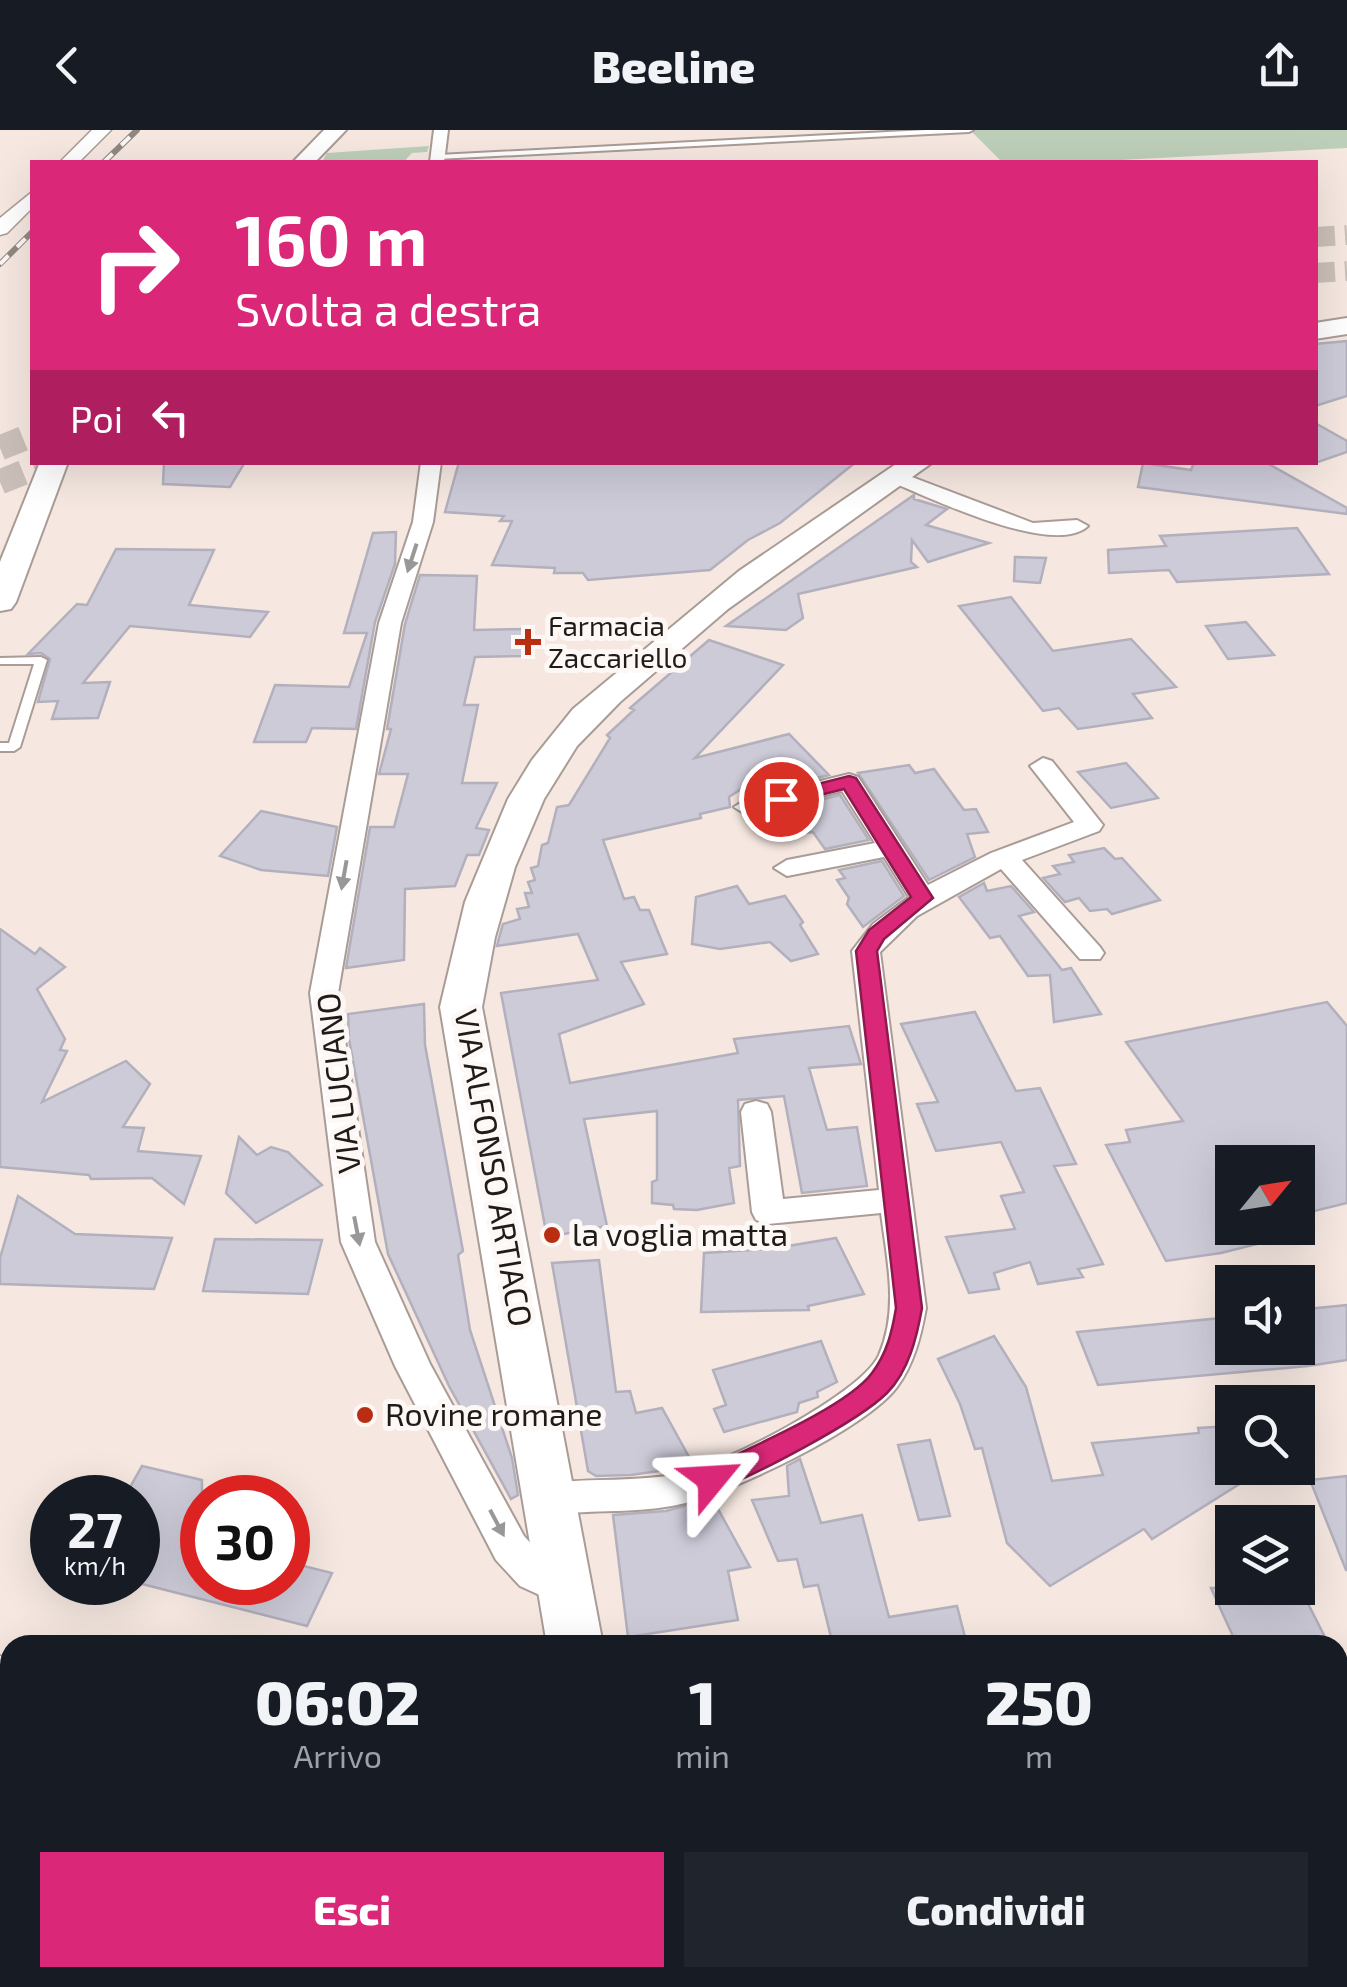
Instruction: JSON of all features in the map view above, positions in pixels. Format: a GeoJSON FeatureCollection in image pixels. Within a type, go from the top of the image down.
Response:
{"type":"FeatureCollection","features":[{"type":"Feature","properties":{"kind":"main road"},"geometry":{"type":"LineString","coordinates":[[306,160],[336,130]]}},
{"type":"Feature","properties":{"kind":"main road"},"geometry":{"type":"LineString","coordinates":[[1318,331],[1347,326]]}},
{"type":"Feature","properties":{"kind":"main road"},"geometry":{"type":"LineString","coordinates":[[0,602],[53,465]]}},
{"type":"Feature","properties":{"kind":"main road","name":"VIA ALFONSO ARTIACO"},"geometry":{"type":"LineString","coordinates":[[573,1635],[461,1007],[472,934],[516,821],[576,727],[717,600],[790,544],[907,470]]}},
{"type":"Feature","properties":{"kind":"street"},"geometry":{"type":"LineString","coordinates":[[71,160],[102,130]]}},
{"type":"Feature","properties":{"kind":"street"},"geometry":{"type":"LineString","coordinates":[[438,160],[441,130]]}},
{"type":"Feature","properties":{"kind":"street"},"geometry":{"type":"LineString","coordinates":[[0,229],[30,200]]}},
{"type":"Feature","properties":{"kind":"street","name":"VIA LUCIANO"},"geometry":{"type":"LineString","coordinates":[[431,465],[424,522],[390,623],[324,994],[358,1242],[413,1366],[510,1548],[534,1574],[566,1590]]}},
{"type":"Feature","properties":{"kind":"street"},"geometry":{"type":"LineString","coordinates":[[907,470],[1031,529],[1077,526]]}},
{"type":"Feature","properties":{"kind":"street"},"geometry":{"type":"LineString","coordinates":[[550,1499],[594,1492],[680,1489],[712,1479],[840,1413],[880,1384],[903,1343],[909,1308],[866,951],[876,935],[922,898],[1050,838],[1090,825],[1043,766]]}},
{"type":"Feature","properties":{"kind":"street"},"geometry":{"type":"LineString","coordinates":[[747,807],[849,782],[922,898]]}},
{"type":"Feature","properties":{"kind":"street"},"geometry":{"type":"LineString","coordinates":[[788,868],[892,848]]}},
{"type":"Feature","properties":{"kind":"street"},"geometry":{"type":"LineString","coordinates":[[1006,858],[1090,953]]}},
{"type":"Feature","properties":{"kind":"street"},"geometry":{"type":"LineString","coordinates":[[756,1112],[768,1212],[896,1200]]}},
{"type":"Feature","properties":{"kind":"lane"},"geometry":{"type":"LineString","coordinates":[[438,160],[969,130]]}},
{"type":"Feature","properties":{"kind":"lane"},"geometry":{"type":"LineString","coordinates":[[0,661],[41,660],[14,746],[0,747]]}},
{"type":"Feature","properties":{"kind":"green space"},"geometry":{"type":"Polygon","coordinates":[[[970,130],[1347,130],[1347,148],[1120,160],[1000,160],[970,130]]]}},
{"type":"Feature","properties":{"kind":"green space"},"geometry":{"type":"Polygon","coordinates":[[[429,146],[427,152],[412,153],[407,160],[323,160],[327,153],[429,146]]]}},
{"type":"Feature","properties":{"kind":"building"},"geometry":{"type":"Polygon","coordinates":[[[1347,341],[1347,396],[1318,405],[1318,344],[1347,341]]]}},
{"type":"Feature","properties":{"kind":"building"},"geometry":{"type":"Polygon","coordinates":[[[1318,425],[1347,441],[1347,452],[1318,462],[1318,425]]]}},
{"type":"Feature","properties":{"kind":"building"},"geometry":{"type":"Polygon","coordinates":[[[164,465],[243,465],[230,487],[163,484],[164,465]]]}},
{"type":"Feature","properties":{"kind":"building"},"geometry":{"type":"Polygon","coordinates":[[[458,465],[852,465],[780,523],[748,540],[710,570],[588,580],[583,573],[554,573],[555,568],[492,565],[512,521],[500,521],[504,516],[445,512],[458,465]]]}},
{"type":"Feature","properties":{"kind":"building"},"geometry":{"type":"Polygon","coordinates":[[[1143,465],[1191,470],[1193,465],[1270,465],[1347,508],[1347,514],[1138,487],[1143,465]]]}},
{"type":"Feature","properties":{"kind":"building"},"geometry":{"type":"Polygon","coordinates":[[[914,495],[914,499],[947,509],[926,525],[989,543],[928,562],[912,540],[911,562],[917,567],[798,594],[803,618],[786,630],[726,626],[914,495]]]}},
{"type":"Feature","properties":{"kind":"building"},"geometry":{"type":"Polygon","coordinates":[[[1297,528],[1329,574],[1177,582],[1169,570],[1109,573],[1108,550],[1166,546],[1160,536],[1297,528]]]}},
{"type":"Feature","properties":{"kind":"building"},"geometry":{"type":"Polygon","coordinates":[[[396,532],[395,564],[375,622],[356,729],[312,728],[306,742],[254,742],[275,685],[349,687],[367,633],[344,633],[373,533],[396,532]]]}},
{"type":"Feature","properties":{"kind":"building"},"geometry":{"type":"Polygon","coordinates":[[[116,549],[214,550],[189,605],[268,612],[250,637],[130,626],[83,683],[110,682],[98,718],[52,719],[58,701],[38,702],[50,659],[41,653],[28,654],[77,604],[87,605],[116,549]]]}},
{"type":"Feature","properties":{"kind":"building"},"geometry":{"type":"Polygon","coordinates":[[[1015,557],[1046,558],[1040,583],[1014,581],[1015,557]]]}},
{"type":"Feature","properties":{"kind":"building"},"geometry":{"type":"Polygon","coordinates":[[[420,575],[477,576],[474,630],[528,629],[527,656],[475,657],[464,705],[478,705],[462,783],[497,783],[476,828],[489,830],[479,855],[467,855],[455,886],[405,889],[404,960],[346,968],[370,827],[394,827],[408,774],[379,774],[391,729],[387,729],[405,624],[420,575]]]}},
{"type":"Feature","properties":{"kind":"building"},"geometry":{"type":"Polygon","coordinates":[[[1011,597],[1053,651],[1131,639],[1176,687],[1133,694],[1152,718],[1078,729],[1059,708],[1043,711],[959,606],[1011,597]]]}},
{"type":"Feature","properties":{"kind":"building"},"geometry":{"type":"Polygon","coordinates":[[[1246,622],[1274,655],[1228,659],[1206,626],[1246,622]]]}},
{"type":"Feature","properties":{"kind":"building"},"geometry":{"type":"Polygon","coordinates":[[[709,640],[783,665],[695,758],[789,734],[829,775],[768,790],[760,777],[729,797],[730,807],[700,814],[701,818],[603,840],[624,899],[634,897],[640,910],[649,910],[667,954],[621,962],[644,1004],[559,1034],[570,1083],[738,1053],[734,1039],[849,1026],[861,1064],[809,1068],[827,1130],[857,1127],[867,1186],[802,1193],[784,1096],[738,1100],[740,1166],[729,1168],[734,1203],[697,1210],[652,1203],[652,1182],[657,1180],[657,1111],[584,1119],[607,1226],[547,1237],[501,993],[598,980],[578,934],[497,946],[499,938],[503,924],[520,919],[517,909],[529,907],[525,893],[532,893],[528,882],[535,880],[531,868],[538,866],[542,845],[548,843],[557,807],[569,805],[610,738],[607,735],[634,710],[630,708],[709,640]]]}},
{"type":"Feature","properties":{"kind":"building"},"geometry":{"type":"Polygon","coordinates":[[[1126,763],[1158,798],[1111,808],[1078,772],[1126,763]]]}},
{"type":"Feature","properties":{"kind":"building"},"geometry":{"type":"Polygon","coordinates":[[[909,765],[915,773],[934,769],[964,810],[976,809],[988,832],[967,834],[975,857],[929,880],[858,773],[909,765]]]}},
{"type":"Feature","properties":{"kind":"building"},"geometry":{"type":"Polygon","coordinates":[[[840,795],[869,840],[825,849],[813,832],[805,833],[788,808],[840,795]]]}},
{"type":"Feature","properties":{"kind":"building"},"geometry":{"type":"Polygon","coordinates":[[[261,811],[337,827],[328,876],[261,870],[220,856],[261,811]]]}},
{"type":"Feature","properties":{"kind":"building"},"geometry":{"type":"Polygon","coordinates":[[[1104,848],[1115,859],[1122,858],[1160,900],[1112,914],[1107,909],[1090,911],[1079,898],[1065,902],[1043,878],[1060,874],[1053,866],[1074,862],[1069,855],[1104,848]]]}},
{"type":"Feature","properties":{"kind":"building"},"geometry":{"type":"Polygon","coordinates":[[[882,861],[904,896],[863,927],[847,904],[849,898],[837,880],[845,878],[839,870],[882,861]]]}},
{"type":"Feature","properties":{"kind":"building"},"geometry":{"type":"Polygon","coordinates":[[[984,883],[987,891],[1011,886],[1034,912],[1019,916],[1062,970],[1071,968],[1101,1014],[1054,1022],[1050,975],[1028,976],[1000,936],[990,938],[959,897],[984,883]]]}},
{"type":"Feature","properties":{"kind":"building"},"geometry":{"type":"Polygon","coordinates":[[[737,886],[749,904],[785,896],[818,954],[791,961],[770,942],[720,949],[692,944],[696,897],[737,886]]]}},
{"type":"Feature","properties":{"kind":"building"},"geometry":{"type":"Polygon","coordinates":[[[0,929],[35,954],[40,948],[65,967],[37,989],[65,1039],[60,1050],[67,1051],[42,1102],[126,1061],[150,1084],[123,1127],[144,1128],[138,1151],[201,1156],[184,1204],[152,1178],[91,1179],[89,1175],[0,1167],[0,929]]]}},
{"type":"Feature","properties":{"kind":"building"},"geometry":{"type":"Polygon","coordinates":[[[1327,1002],[1347,1026],[1347,1203],[1315,1211],[1315,1145],[1215,1145],[1215,1245],[1253,1245],[1166,1261],[1106,1145],[1130,1142],[1126,1130],[1183,1121],[1126,1042],[1327,1002]]]}},
{"type":"Feature","properties":{"kind":"building"},"geometry":{"type":"Polygon","coordinates":[[[424,1004],[425,1045],[463,1251],[458,1255],[470,1330],[512,1458],[518,1495],[511,1499],[449,1386],[388,1254],[349,1039],[348,1014],[424,1004]]]}},
{"type":"Feature","properties":{"kind":"building"},"geometry":{"type":"Polygon","coordinates":[[[975,1012],[1016,1091],[1040,1088],[1076,1164],[1054,1166],[1103,1264],[1078,1269],[1083,1277],[1038,1284],[1030,1262],[994,1273],[999,1289],[969,1293],[946,1237],[1015,1229],[1001,1196],[1024,1192],[1001,1142],[936,1151],[917,1104],[938,1102],[901,1024],[975,1012]]]}},
{"type":"Feature","properties":{"kind":"building"},"geometry":{"type":"Polygon","coordinates":[[[239,1137],[257,1155],[271,1147],[288,1152],[322,1185],[256,1223],[226,1193],[239,1137]]]}},
{"type":"Feature","properties":{"kind":"building"},"geometry":{"type":"Polygon","coordinates":[[[18,1196],[75,1234],[172,1238],[154,1289],[0,1284],[0,1258],[18,1196]]]}},
{"type":"Feature","properties":{"kind":"building"},"geometry":{"type":"Polygon","coordinates":[[[836,1238],[864,1294],[808,1306],[809,1310],[701,1312],[704,1253],[770,1249],[836,1238]]]}},
{"type":"Feature","properties":{"kind":"building"},"geometry":{"type":"Polygon","coordinates":[[[215,1239],[322,1240],[308,1294],[203,1291],[215,1239]]]}},
{"type":"Feature","properties":{"kind":"building"},"geometry":{"type":"Polygon","coordinates":[[[599,1260],[616,1392],[630,1391],[636,1413],[662,1408],[694,1466],[631,1475],[596,1476],[588,1471],[552,1263],[599,1260]]]}},
{"type":"Feature","properties":{"kind":"building"},"geometry":{"type":"Polygon","coordinates":[[[1347,1305],[1347,1360],[1315,1365],[1315,1308],[1347,1305]]]}},
{"type":"Feature","properties":{"kind":"building"},"geometry":{"type":"Polygon","coordinates":[[[1215,1319],[1215,1365],[1314,1365],[1098,1385],[1077,1332],[1215,1319]]]}},
{"type":"Feature","properties":{"kind":"building"},"geometry":{"type":"Polygon","coordinates":[[[994,1336],[1026,1387],[1052,1481],[1103,1475],[1092,1443],[1199,1433],[1198,1428],[1215,1427],[1215,1485],[1238,1485],[1152,1539],[1144,1529],[1050,1586],[1007,1543],[982,1448],[975,1449],[960,1404],[938,1359],[994,1336]]]}},
{"type":"Feature","properties":{"kind":"building"},"geometry":{"type":"Polygon","coordinates":[[[821,1341],[837,1382],[817,1392],[818,1397],[799,1403],[797,1412],[724,1432],[714,1409],[726,1405],[713,1370],[821,1341]]]}},
{"type":"Feature","properties":{"kind":"building"},"geometry":{"type":"Polygon","coordinates":[[[930,1440],[950,1516],[919,1520],[898,1445],[930,1440]]]}},
{"type":"Feature","properties":{"kind":"building"},"geometry":{"type":"Polygon","coordinates":[[[800,1459],[821,1523],[862,1515],[889,1617],[957,1606],[964,1635],[830,1635],[818,1585],[804,1587],[797,1559],[778,1561],[752,1500],[789,1496],[787,1466],[800,1459]]]}},
{"type":"Feature","properties":{"kind":"building"},"geometry":{"type":"Polygon","coordinates":[[[142,1466],[181,1475],[180,1594],[160,1589],[160,1475],[137,1475],[142,1466]]]}},
{"type":"Feature","properties":{"kind":"building"},"geometry":{"type":"Polygon","coordinates":[[[1347,1476],[1347,1570],[1312,1485],[1315,1479],[1347,1476]]]}},
{"type":"Feature","properties":{"kind":"building"},"geometry":{"type":"Polygon","coordinates":[[[712,1498],[750,1567],[728,1571],[738,1620],[628,1635],[613,1515],[666,1511],[712,1498]]]}},
{"type":"Feature","properties":{"kind":"building"},"geometry":{"type":"Polygon","coordinates":[[[310,1568],[332,1573],[307,1626],[224,1605],[310,1605],[310,1568]]]}},
{"type":"Feature","properties":{"kind":"building"},"geometry":{"type":"Polygon","coordinates":[[[1219,1605],[1309,1605],[1324,1635],[1232,1635],[1219,1605]]]}},
{"type":"Feature","properties":{"kind":"tunnel"},"geometry":{"type":"LineString","coordinates":[[1318,237],[1347,235]]}},
{"type":"Feature","properties":{"kind":"tunnel"},"geometry":{"type":"LineString","coordinates":[[1318,273],[1347,271]]}},
{"type":"Feature","properties":{"kind":"tunnel"},"geometry":{"type":"LineString","coordinates":[[0,448],[30,436]]}},
{"type":"Feature","properties":{"kind":"tunnel"},"geometry":{"type":"LineString","coordinates":[[0,482],[42,465]]}},
{"type":"Feature","properties":{"kind":"railway"},"geometry":{"type":"LineString","coordinates":[[106,160],[137,130]]}},
{"type":"Feature","properties":{"kind":"railway"},"geometry":{"type":"LineString","coordinates":[[0,264],[30,234]]}},
{"type":"Feature","properties":{"kind":"place","name":"Farmacia Zaccariello"},"geometry":{"type":"Point","coordinates":[528,642]}},
{"type":"Feature","properties":{"kind":"place","name":"la voglia matta"},"geometry":{"type":"Point","coordinates":[552,1235]}},
{"type":"Feature","properties":{"kind":"place","name":"Rovine romane"},"geometry":{"type":"Point","coordinates":[365,1415]}},
{"type":"Feature","properties":{"kind":"route"},"geometry":{"type":"LineString","coordinates":[[712,1479],[840,1413],[880,1384],[903,1343],[909,1308],[866,951],[876,935],[922,898],[849,782],[781,799]]}}]}
